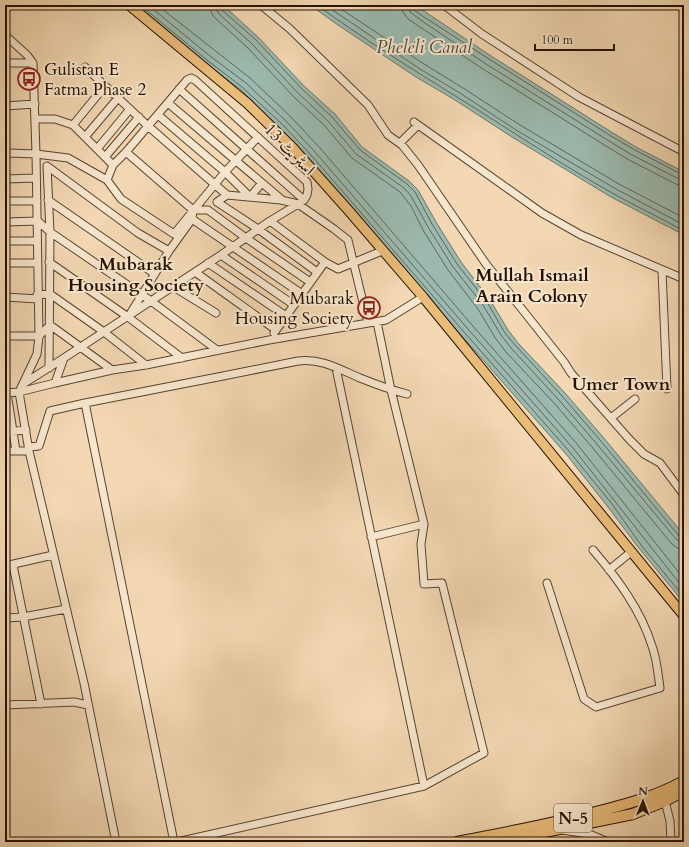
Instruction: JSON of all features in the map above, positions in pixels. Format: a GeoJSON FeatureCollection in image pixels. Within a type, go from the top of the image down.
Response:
{"type":"FeatureCollection","features":[{"type":"Feature","properties":{"kind":"highway","name":"N-5"},"geometry":{"type":"LineString","coordinates":[[457,842],[552,824],[631,804],[664,792],[684,781]]}},
{"type":"Feature","properties":{"kind":"highway","name":"N-5"},"geometry":{"type":"LineString","coordinates":[[490,842],[523,839],[557,830],[633,814],[684,792]]}},
{"type":"Feature","properties":{"kind":"main road"},"geometry":{"type":"LineString","coordinates":[[129,5],[247,103],[292,147],[423,297],[684,616]]}},
{"type":"Feature","properties":{"kind":"street"},"geometry":{"type":"LineString","coordinates":[[261,5],[290,29],[368,105],[388,135],[400,143],[418,165],[486,264],[564,362],[571,373],[644,454],[660,463],[684,495]]}},
{"type":"Feature","properties":{"kind":"street"},"geometry":{"type":"LineString","coordinates":[[444,5],[482,34],[579,97],[684,152]]}},
{"type":"Feature","properties":{"kind":"street"},"geometry":{"type":"LineString","coordinates":[[5,34],[27,55],[33,63],[35,104],[38,222],[37,297],[39,336],[37,354],[19,392],[29,449],[88,705],[116,842]]}},
{"type":"Feature","properties":{"kind":"street"},"geometry":{"type":"LineString","coordinates":[[5,63],[33,63]]}},
{"type":"Feature","properties":{"kind":"street"},"geometry":{"type":"LineString","coordinates":[[86,67],[139,118],[227,195],[301,202]]}},
{"type":"Feature","properties":{"kind":"street","name":"اسٹریٹ 13"},"geometry":{"type":"LineString","coordinates":[[107,180],[113,165],[126,152],[187,80],[191,78],[307,182],[307,195],[301,202]]}},
{"type":"Feature","properties":{"kind":"street"},"geometry":{"type":"LineString","coordinates":[[73,125],[105,86]]}},
{"type":"Feature","properties":{"kind":"street"},"geometry":{"type":"LineString","coordinates":[[179,89],[246,149],[301,202],[348,240],[368,323]]}},
{"type":"Feature","properties":{"kind":"street"},"geometry":{"type":"LineString","coordinates":[[85,137],[118,98]]}},
{"type":"Feature","properties":{"kind":"street"},"geometry":{"type":"LineString","coordinates":[[168,103],[281,200]]}},
{"type":"Feature","properties":{"kind":"street"},"geometry":{"type":"LineString","coordinates":[[5,106],[35,104]]}},
{"type":"Feature","properties":{"kind":"street"},"geometry":{"type":"LineString","coordinates":[[97,149],[130,109]]}},
{"type":"Feature","properties":{"kind":"street"},"geometry":{"type":"LineString","coordinates":[[158,115],[225,172],[250,197]]}},
{"type":"Feature","properties":{"kind":"street"},"geometry":{"type":"LineString","coordinates":[[104,157],[139,118]]}},
{"type":"Feature","properties":{"kind":"street"},"geometry":{"type":"LineString","coordinates":[[35,119],[55,119],[73,125],[113,165]]}},
{"type":"Feature","properties":{"kind":"street"},"geometry":{"type":"LineString","coordinates":[[400,143],[416,124],[542,213],[581,235],[684,279]]}},
{"type":"Feature","properties":{"kind":"street"},"geometry":{"type":"LineString","coordinates":[[5,155],[10,153],[36,154],[68,158],[107,180],[121,199],[174,234],[225,172],[258,137]]}},
{"type":"Feature","properties":{"kind":"street"},"geometry":{"type":"LineString","coordinates":[[126,152],[193,210],[208,210],[310,282]]}},
{"type":"Feature","properties":{"kind":"street"},"geometry":{"type":"LineString","coordinates":[[49,368],[50,232],[47,166],[138,233],[169,251]]}},
{"type":"Feature","properties":{"kind":"street"},"geometry":{"type":"LineString","coordinates":[[5,179],[36,178]]}},
{"type":"Feature","properties":{"kind":"street"},"geometry":{"type":"LineString","coordinates":[[250,197],[261,184]]}},
{"type":"Feature","properties":{"kind":"street"},"geometry":{"type":"LineString","coordinates":[[208,210],[227,195]]}},
{"type":"Feature","properties":{"kind":"street"},"geometry":{"type":"LineString","coordinates":[[48,200],[155,274]]}},
{"type":"Feature","properties":{"kind":"street"},"geometry":{"type":"LineString","coordinates":[[5,201],[37,201]]}},
{"type":"Feature","properties":{"kind":"street"},"geometry":{"type":"LineString","coordinates":[[217,202],[318,272]]}},
{"type":"Feature","properties":{"kind":"street"},"geometry":{"type":"LineString","coordinates":[[23,384],[82,348],[172,286],[301,202]]}},
{"type":"Feature","properties":{"kind":"street"},"geometry":{"type":"LineString","coordinates":[[128,317],[169,251],[192,219],[193,210]]}},
{"type":"Feature","properties":{"kind":"street"},"geometry":{"type":"LineString","coordinates":[[192,219],[302,294]]}},
{"type":"Feature","properties":{"kind":"street"},"geometry":{"type":"LineString","coordinates":[[270,221],[325,262],[338,269],[354,264],[382,251]]}},
{"type":"Feature","properties":{"kind":"street"},"geometry":{"type":"LineString","coordinates":[[5,222],[38,222],[50,232],[151,301],[217,350]]}},
{"type":"Feature","properties":{"kind":"street"},"geometry":{"type":"LineString","coordinates":[[5,241],[38,241]]}},
{"type":"Feature","properties":{"kind":"street"},"geometry":{"type":"LineString","coordinates":[[221,255],[294,305]]}},
{"type":"Feature","properties":{"kind":"street"},"geometry":{"type":"LineString","coordinates":[[49,262],[128,317],[182,358]]}},
{"type":"Feature","properties":{"kind":"street"},"geometry":{"type":"LineString","coordinates":[[269,340],[325,262]]}},
{"type":"Feature","properties":{"kind":"street"},"geometry":{"type":"LineString","coordinates":[[5,263],[37,263]]}},
{"type":"Feature","properties":{"kind":"street"},"geometry":{"type":"LineString","coordinates":[[208,263],[286,316]]}},
{"type":"Feature","properties":{"kind":"street"},"geometry":{"type":"LineString","coordinates":[[662,270],[666,389]]}},
{"type":"Feature","properties":{"kind":"street"},"geometry":{"type":"LineString","coordinates":[[195,272],[276,330]]}},
{"type":"Feature","properties":{"kind":"street"},"geometry":{"type":"LineString","coordinates":[[172,286],[216,313]]}},
{"type":"Feature","properties":{"kind":"street"},"geometry":{"type":"LineString","coordinates":[[5,297],[37,297],[50,294],[104,332],[146,365]]}},
{"type":"Feature","properties":{"kind":"street"},"geometry":{"type":"LineString","coordinates":[[16,451],[6,393],[19,392],[112,370],[146,365],[269,340],[386,320],[423,297]]}},
{"type":"Feature","properties":{"kind":"street"},"geometry":{"type":"LineString","coordinates":[[85,402],[176,842],[424,786],[484,753],[442,583],[424,584],[421,544],[424,524],[391,390],[377,322]]}},
{"type":"Feature","properties":{"kind":"street"},"geometry":{"type":"LineString","coordinates":[[5,336],[39,336],[50,325]]}},
{"type":"Feature","properties":{"kind":"street"},"geometry":{"type":"LineString","coordinates":[[50,325],[112,370]]}},
{"type":"Feature","properties":{"kind":"street"},"geometry":{"type":"LineString","coordinates":[[55,383],[64,358]]}},
{"type":"Feature","properties":{"kind":"street"},"geometry":{"type":"LineString","coordinates":[[5,451],[16,451],[39,446],[50,411],[85,402],[218,378],[298,361],[310,360],[322,362],[391,390],[407,394]]}},
{"type":"Feature","properties":{"kind":"street"},"geometry":{"type":"LineString","coordinates":[[336,368],[424,786]]}},
{"type":"Feature","properties":{"kind":"street"},"geometry":{"type":"LineString","coordinates":[[611,418],[635,399]]}},
{"type":"Feature","properties":{"kind":"street"},"geometry":{"type":"LineString","coordinates":[[5,432],[26,430]]}},
{"type":"Feature","properties":{"kind":"street"},"geometry":{"type":"LineString","coordinates":[[371,537],[424,524]]}},
{"type":"Feature","properties":{"kind":"street"},"geometry":{"type":"LineString","coordinates":[[547,583],[584,699],[596,707],[660,688],[653,647],[645,626],[636,608],[593,550]]}},
{"type":"Feature","properties":{"kind":"street"},"geometry":{"type":"LineString","coordinates":[[609,570],[631,552]]}},
{"type":"Feature","properties":{"kind":"street"},"geometry":{"type":"LineString","coordinates":[[5,566],[53,555]]}},
{"type":"Feature","properties":{"kind":"street"},"geometry":{"type":"LineString","coordinates":[[13,565],[41,704]]}},
{"type":"Feature","properties":{"kind":"street"},"geometry":{"type":"LineString","coordinates":[[5,618],[66,609]]}},
{"type":"Feature","properties":{"kind":"street"},"geometry":{"type":"LineString","coordinates":[[5,705],[74,702],[88,705]]}},
{"type":"Feature","properties":{"kind":"street"},"geometry":{"type":"LineString","coordinates":[[665,801],[670,821],[671,842]]}},
{"type":"Feature","properties":{"kind":"street"},"geometry":{"type":"LineString","coordinates":[[557,830],[589,834],[608,842]]}},
{"type":"Feature","properties":{"kind":"water"},"geometry":{"type":"Polygon","coordinates":[[[134,5],[223,5],[259,38],[305,87],[335,114],[362,147],[409,181],[418,190],[461,262],[490,300],[508,330],[518,343],[565,393],[684,535],[684,603],[638,547],[566,454],[309,159],[240,89],[205,63],[134,5]]]}},
{"type":"Feature","properties":{"kind":"water","name":"Pheleli Canal"},"geometry":{"type":"Polygon","coordinates":[[[310,5],[415,5],[491,56],[613,133],[684,172],[684,235],[611,197],[512,137],[416,77],[310,5]]]}},
{"type":"Feature","properties":{"kind":"place","name":"Gulistan E Fatma Phase 2"},"geometry":{"type":"Point","coordinates":[29,79]}},
{"type":"Feature","properties":{"kind":"place","name":"Mubarak Housing Society"},"geometry":{"type":"Point","coordinates":[369,308]}},
{"type":"Feature","properties":{"kind":"district","name":"Mubarak Housing Society"},"geometry":{"type":"Point","coordinates":[136,274]}},
{"type":"Feature","properties":{"kind":"district","name":"Mullah Ismail Arain Colony"},"geometry":{"type":"Point","coordinates":[532,285]}},
{"type":"Feature","properties":{"kind":"district","name":"Umer Town"},"geometry":{"type":"Point","coordinates":[621,384]}}]}
